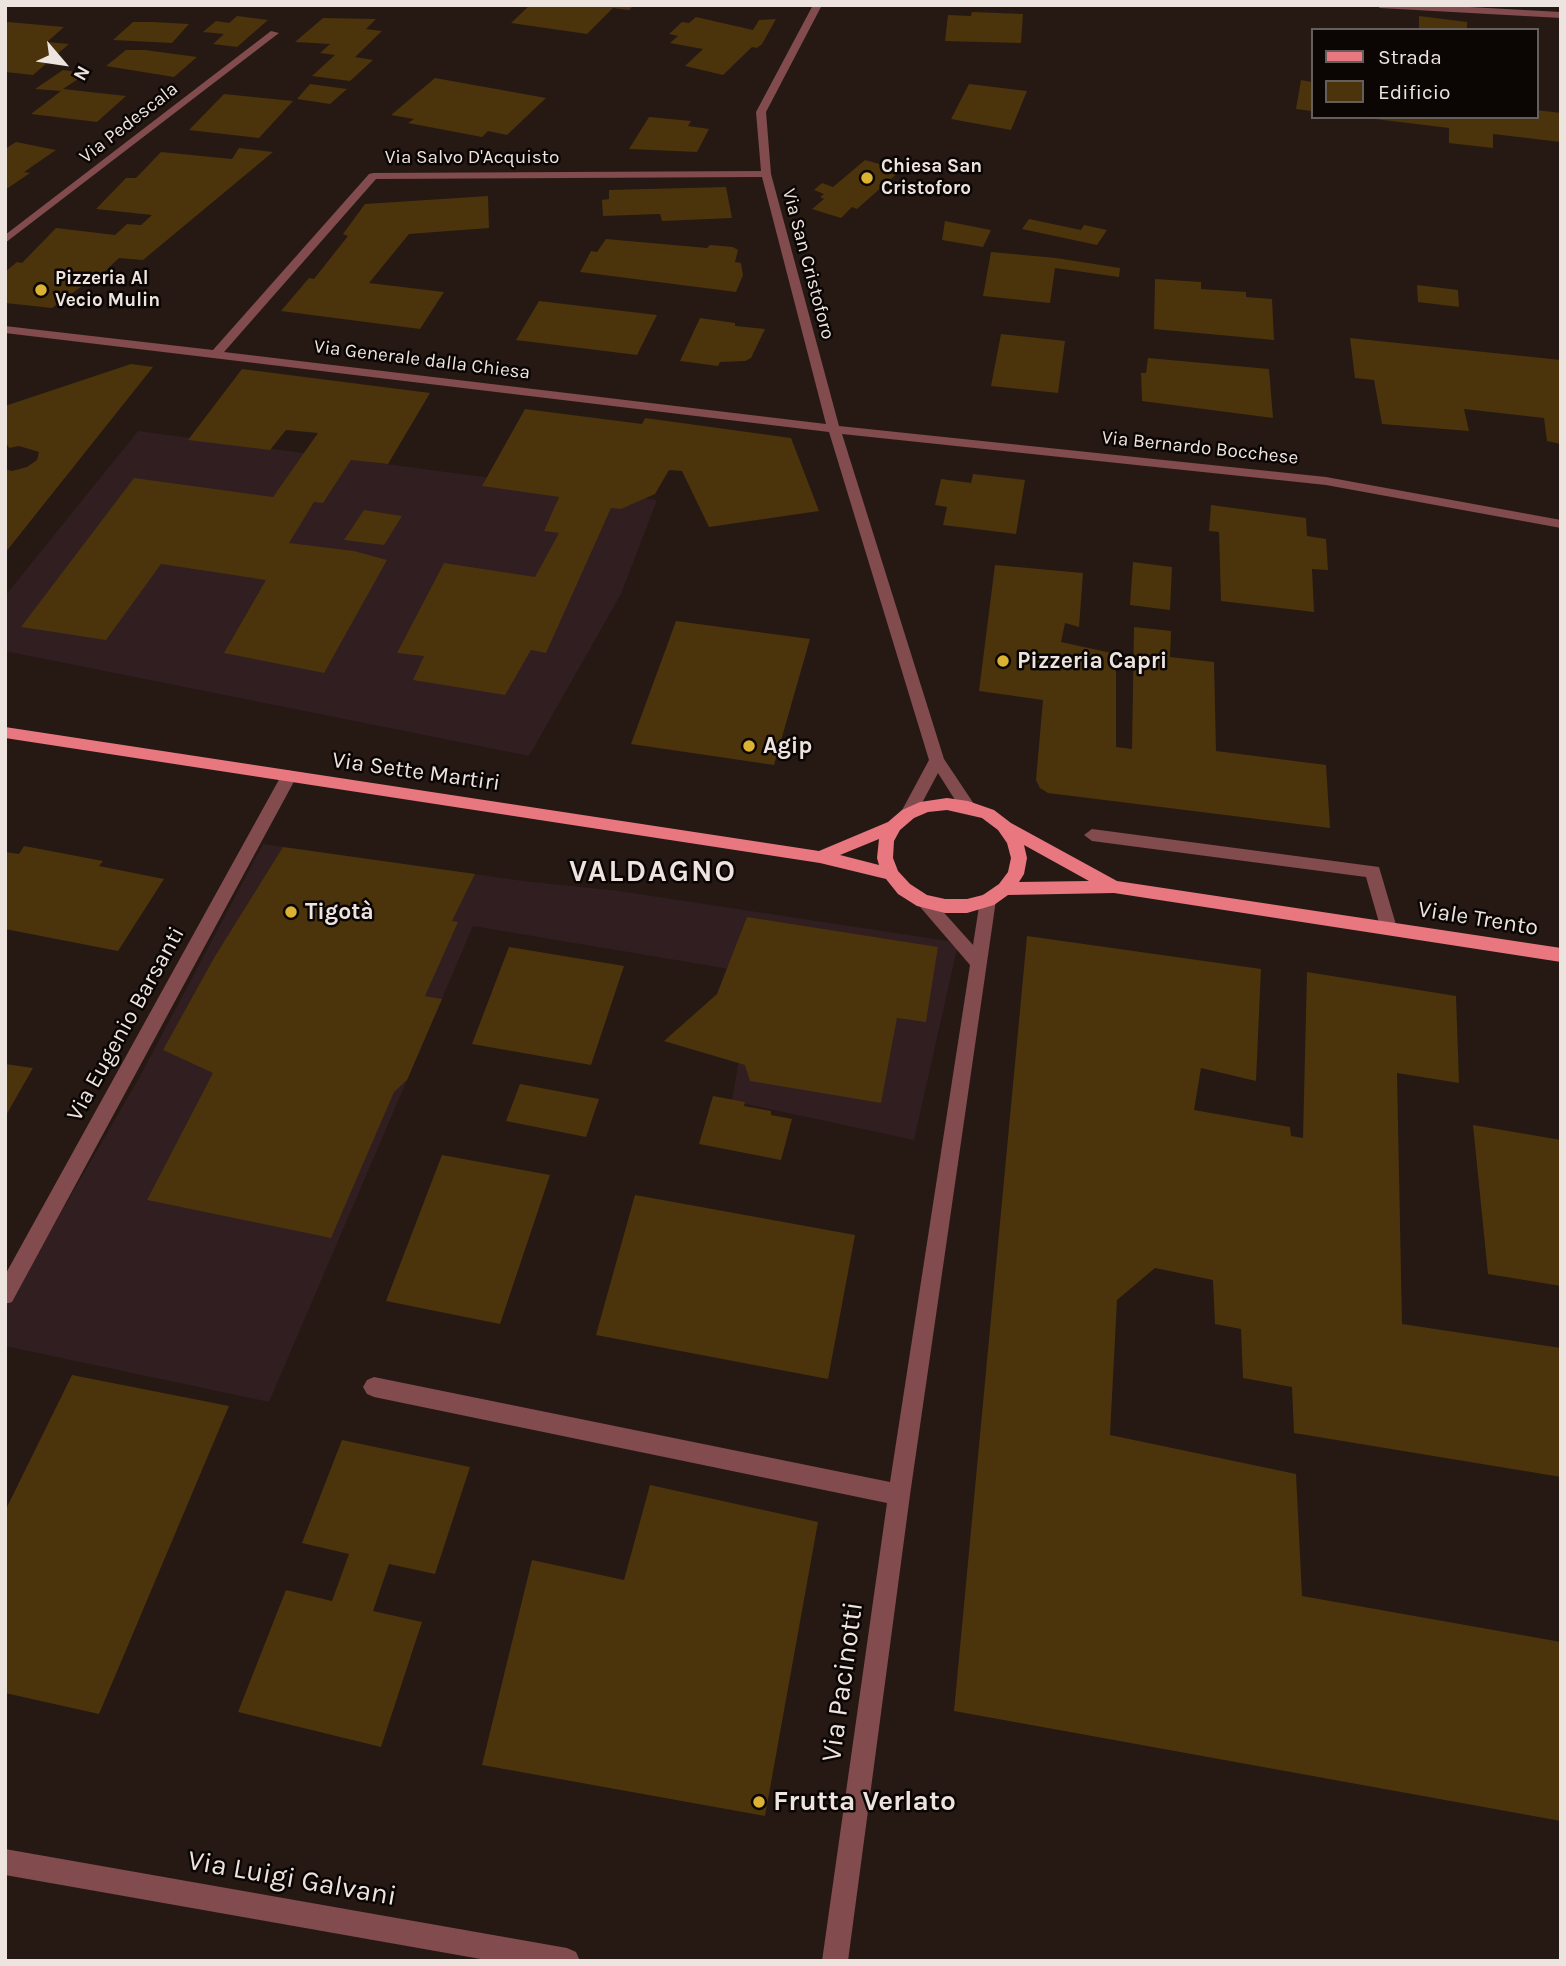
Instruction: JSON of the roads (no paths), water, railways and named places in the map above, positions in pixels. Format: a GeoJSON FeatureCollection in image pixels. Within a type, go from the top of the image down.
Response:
{"type":"FeatureCollection","features":[{"type":"Feature","properties":{"kind":"main road","name":"Via Sette Martiri"},"geometry":{"type":"LineString","coordinates":[[5,732],[566,816],[820,857],[891,874]]}},
{"type":"Feature","properties":{"kind":"main road"},"geometry":{"type":"LineString","coordinates":[[820,857],[894,826],[908,814],[926,806],[947,804],[988,814],[1004,826],[1114,887]]}},
{"type":"Feature","properties":{"kind":"main road"},"geometry":{"type":"LineString","coordinates":[[894,826],[886,841],[884,858],[891,874],[904,889],[923,901],[945,906],[967,906],[988,900],[1005,889],[1016,874],[1019,858],[1015,841],[1004,826]]}},
{"type":"Feature","properties":{"kind":"main road"},"geometry":{"type":"LineString","coordinates":[[1005,889],[1114,887]]}},
{"type":"Feature","properties":{"kind":"main road","name":"Viale Trento"},"geometry":{"type":"LineString","coordinates":[[1114,887],[1561,956]]}},
{"type":"Feature","properties":{"kind":"street","name":"Via San Cristoforo"},"geometry":{"type":"LineString","coordinates":[[818,5],[761,112],[766,174],[834,429],[937,760],[968,807]]}},
{"type":"Feature","properties":{"kind":"street"},"geometry":{"type":"LineString","coordinates":[[1380,5],[1488,8],[1561,15]]}},
{"type":"Feature","properties":{"kind":"street","name":"Via Pedescala"},"geometry":{"type":"LineString","coordinates":[[5,240],[274,33]]}},
{"type":"Feature","properties":{"kind":"street","name":"Via Salvo D'Acquisto"},"geometry":{"type":"LineString","coordinates":[[216,354],[373,176],[766,174]]}},
{"type":"Feature","properties":{"kind":"street","name":"Via Generale dalla Chiesa"},"geometry":{"type":"LineString","coordinates":[[5,330],[834,429]]}},
{"type":"Feature","properties":{"kind":"street","name":"Via Bernardo Bocchese"},"geometry":{"type":"LineString","coordinates":[[834,429],[1326,481],[1561,524]]}},
{"type":"Feature","properties":{"kind":"street"},"geometry":{"type":"LineString","coordinates":[[908,814],[937,760]]}},
{"type":"Feature","properties":{"kind":"street","name":"Via Eugenio Barsanti"},"geometry":{"type":"LineString","coordinates":[[5,1295],[13,1265],[289,776]]}},
{"type":"Feature","properties":{"kind":"street"},"geometry":{"type":"LineString","coordinates":[[1092,835],[1373,872],[1388,928]]}},
{"type":"Feature","properties":{"kind":"street","name":"Via Pacinotti"},"geometry":{"type":"LineString","coordinates":[[835,1961],[899,1495],[988,900]]}},
{"type":"Feature","properties":{"kind":"street"},"geometry":{"type":"LineString","coordinates":[[923,901],[978,963]]}},
{"type":"Feature","properties":{"kind":"street"},"geometry":{"type":"LineString","coordinates":[[374,1387],[899,1495]]}},
{"type":"Feature","properties":{"kind":"street","name":"Via Luigi Galvani"},"geometry":{"type":"LineString","coordinates":[[5,1862],[567,1961]]}},
{"type":"Feature","properties":{"kind":"place","name":"Chiesa San Cristoforo"},"geometry":{"type":"Point","coordinates":[867,178]}},
{"type":"Feature","properties":{"kind":"place","name":"Pizzeria Al Vecio Mulin"},"geometry":{"type":"Point","coordinates":[41,290]}},
{"type":"Feature","properties":{"kind":"place","name":"Pizzeria Capri"},"geometry":{"type":"Point","coordinates":[1003,661]}},
{"type":"Feature","properties":{"kind":"place","name":"Agip"},"geometry":{"type":"Point","coordinates":[749,746]}},
{"type":"Feature","properties":{"kind":"place","name":"Tigotà"},"geometry":{"type":"Point","coordinates":[291,912]}},
{"type":"Feature","properties":{"kind":"place","name":"Frutta Verlato"},"geometry":{"type":"Point","coordinates":[759,1802]}},
{"type":"Feature","properties":{"kind":"district","name":"VALDAGNO"},"geometry":{"type":"Point","coordinates":[653,872]}}]}
